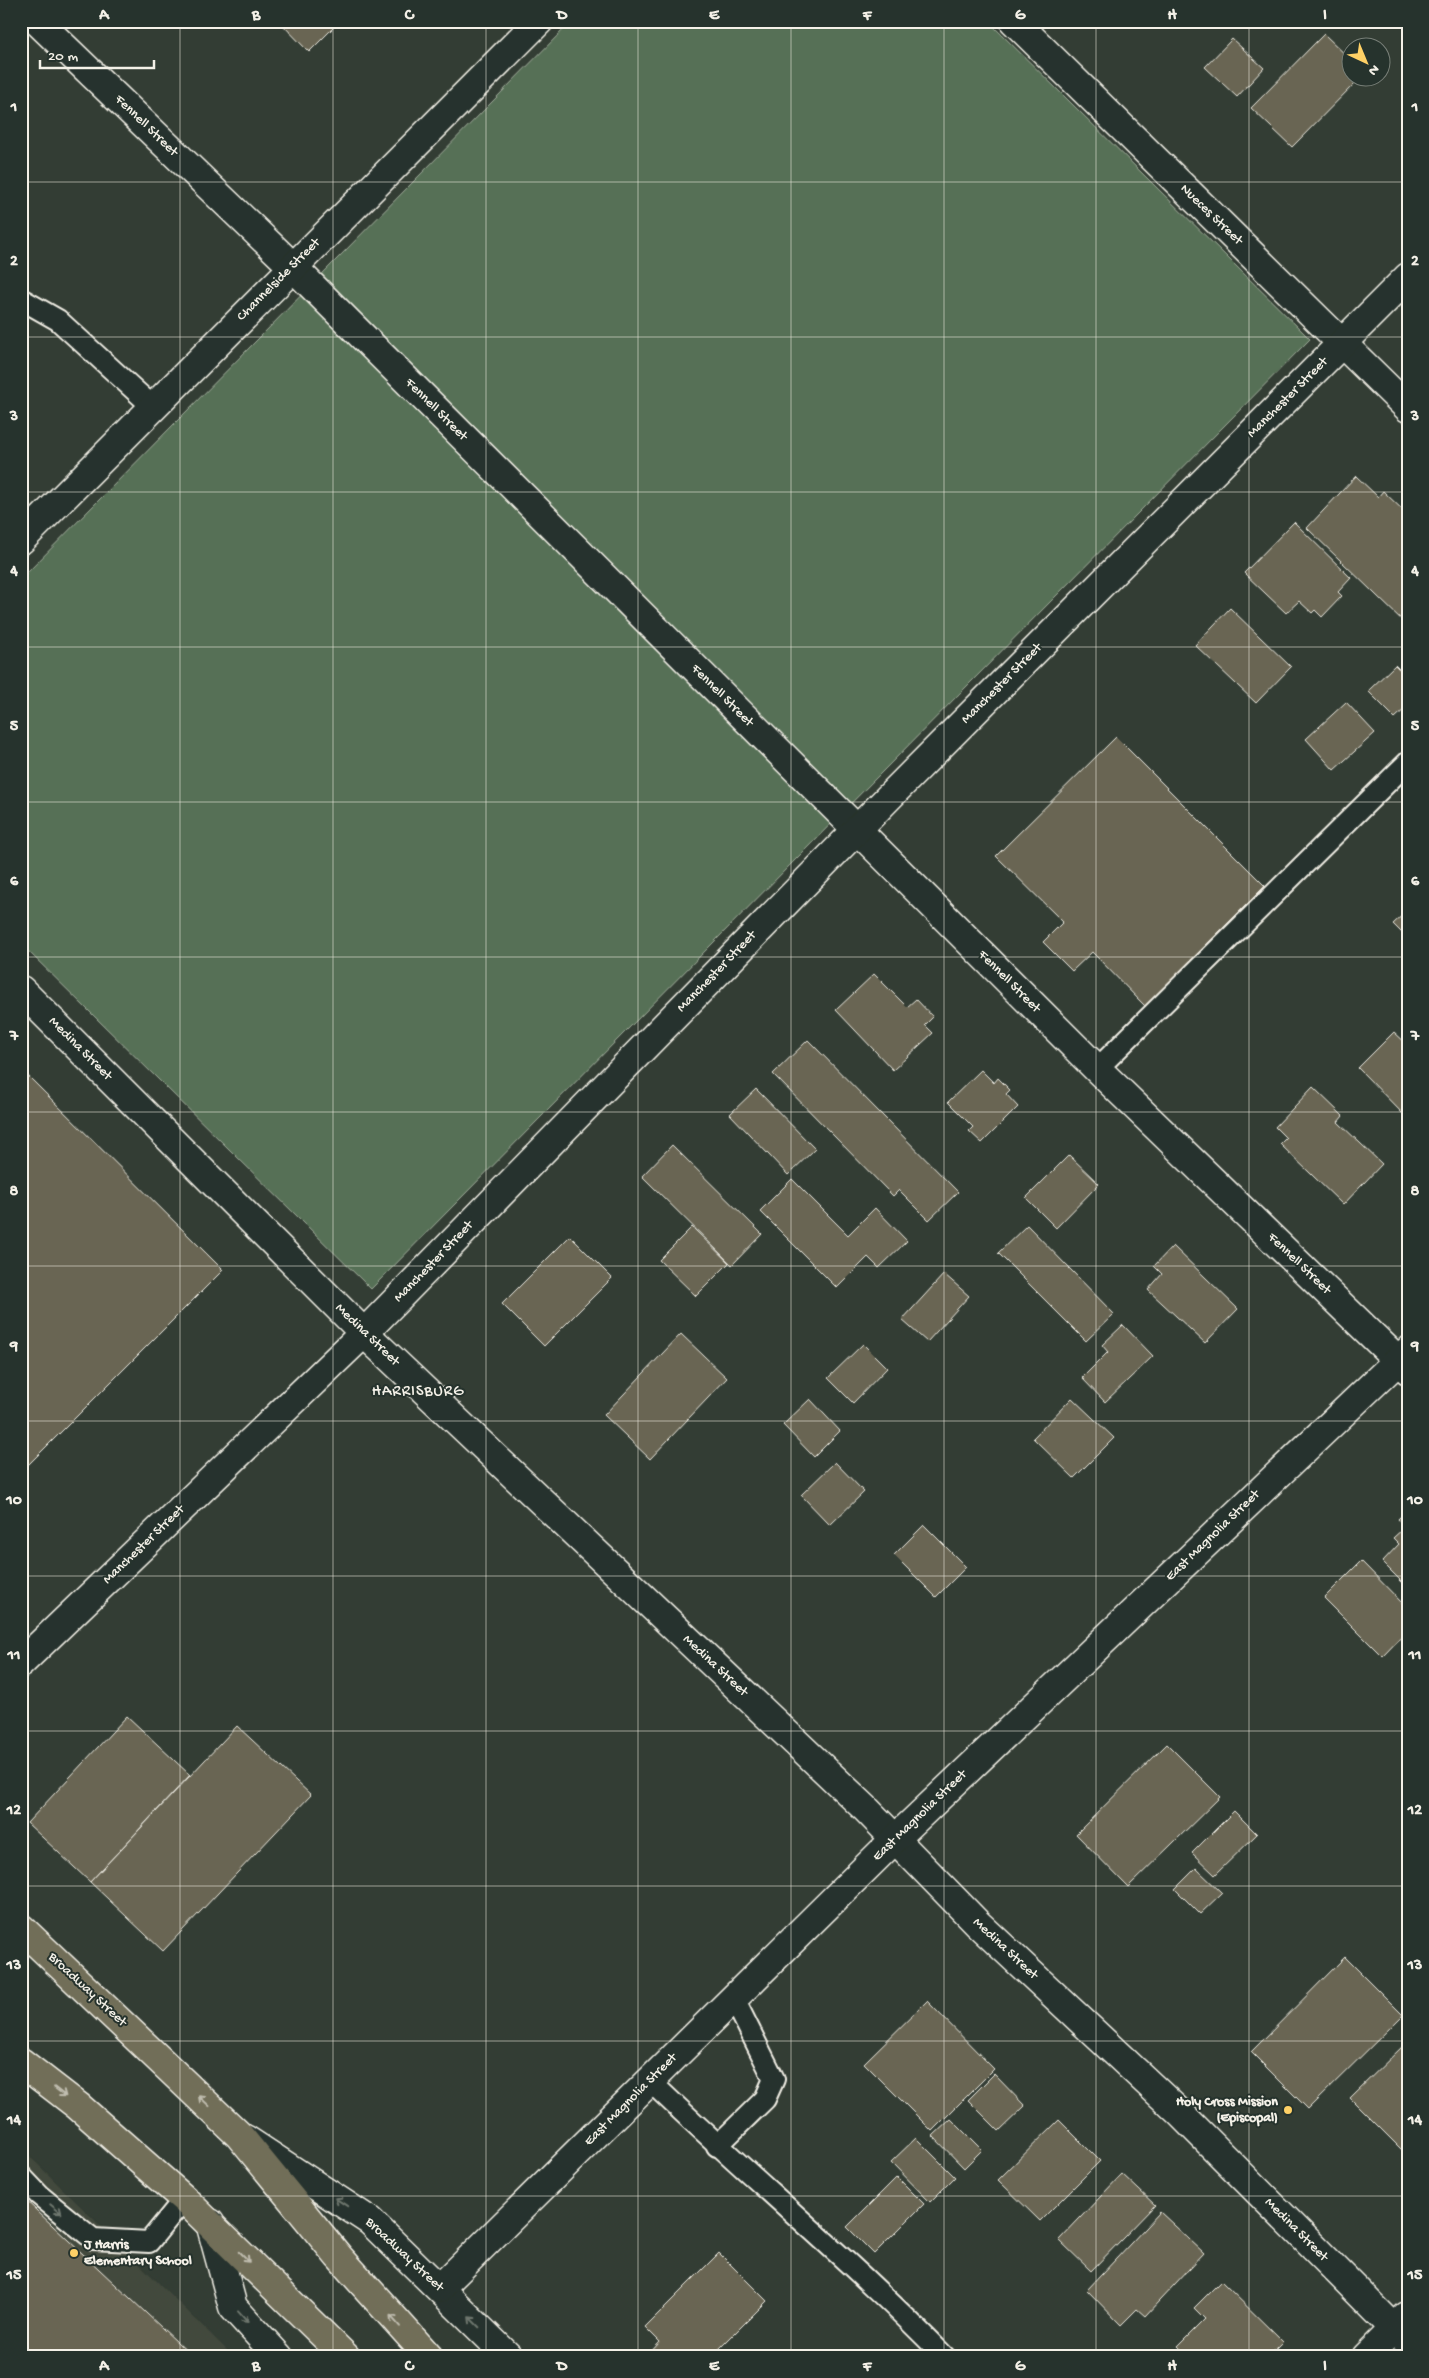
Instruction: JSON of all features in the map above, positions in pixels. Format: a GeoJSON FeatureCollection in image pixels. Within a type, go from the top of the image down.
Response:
{"type":"FeatureCollection","features":[{"type":"Feature","properties":{"kind":"main road","name":"Broadway Street"},"geometry":{"type":"LineString","coordinates":[[21,1928],[239,2135],[339,2257],[428,2357]]}},
{"type":"Feature","properties":{"kind":"main road"},"geometry":{"type":"LineString","coordinates":[[21,2062],[78,2106],[184,2199],[346,2357]]}},
{"type":"Feature","properties":{"kind":"street","name":"Fennell Street"},"geometry":{"type":"LineString","coordinates":[[37,21],[292,267],[1097,1069],[1405,1361]]}},
{"type":"Feature","properties":{"kind":"street","name":"Channelside Street"},"geometry":{"type":"LineString","coordinates":[[21,540],[152,406],[539,21]]}},
{"type":"Feature","properties":{"kind":"street","name":"Nueces Street"},"geometry":{"type":"LineString","coordinates":[[1014,21],[1408,408]]}},
{"type":"Feature","properties":{"kind":"street","name":"Manchester Street"},"geometry":{"type":"LineString","coordinates":[[21,1662],[364,1333],[856,830],[1408,277]]}},
{"type":"Feature","properties":{"kind":"street","name":"Medina Street"},"geometry":{"type":"LineString","coordinates":[[21,990],[364,1333],[865,1808],[977,1923],[1180,2113],[1403,2328]]}},
{"type":"Feature","properties":{"kind":"street","name":"East Magnolia Street"},"geometry":{"type":"LineString","coordinates":[[440,2288],[895,1839],[1405,1361]]}},
{"type":"Feature","properties":{"kind":"street","name":"Broadway Street"},"geometry":{"type":"LineString","coordinates":[[239,2135],[370,2221],[509,2357]]}},
{"type":"Feature","properties":{"kind":"street"},"geometry":{"type":"LineString","coordinates":[[210,2223],[233,2307],[279,2357]]}},
{"type":"Feature","properties":{"kind":"street"},"geometry":{"type":"LineString","coordinates":[[1366,2357],[1403,2328]]}},
{"type":"Feature","properties":{"kind":"lane"},"geometry":{"type":"LineString","coordinates":[[21,299],[58,320],[152,406]]}},
{"type":"Feature","properties":{"kind":"lane"},"geometry":{"type":"LineString","coordinates":[[1097,1069],[1408,762]]}},
{"type":"Feature","properties":{"kind":"lane"},"geometry":{"type":"LineString","coordinates":[[717,2146],[765,2099],[774,2079],[734,1999]]}},
{"type":"Feature","properties":{"kind":"lane"},"geometry":{"type":"LineString","coordinates":[[650,2081],[717,2146],[890,2300],[945,2357]]}},
{"type":"Feature","properties":{"kind":"lane"},"geometry":{"type":"LineString","coordinates":[[21,2176],[39,2195],[93,2239],[149,2242],[184,2199]]}},
{"type":"Feature","properties":{"kind":"shaded area","name":"J Harris Elementary School"},"geometry":{"type":"Polygon","coordinates":[[[21,2148],[234,2357],[21,2357],[21,2148]]]}},
{"type":"Feature","properties":{"kind":"green space"},"geometry":{"type":"Polygon","coordinates":[[[572,21],[988,21],[1310,339],[371,1289],[21,944],[21,579],[572,21]]]}},
{"type":"Feature","properties":{"kind":"building"},"geometry":{"type":"Polygon","coordinates":[[[279,21],[340,21],[309,52],[279,21]]]}},
{"type":"Feature","properties":{"kind":"building"},"geometry":{"type":"Polygon","coordinates":[[[1324,34],[1342,51],[1342,88],[1350,88],[1292,147],[1251,108],[1324,34]]]}},
{"type":"Feature","properties":{"kind":"building"},"geometry":{"type":"Polygon","coordinates":[[[1232,39],[1264,68],[1237,97],[1205,67],[1232,39]]]}},
{"type":"Feature","properties":{"kind":"building"},"geometry":{"type":"Polygon","coordinates":[[[1356,476],[1378,497],[1383,491],[1408,515],[1408,626],[1307,528],[1356,476]]]}},
{"type":"Feature","properties":{"kind":"building"},"geometry":{"type":"Polygon","coordinates":[[[1294,522],[1351,578],[1338,592],[1342,596],[1322,617],[1315,610],[1312,613],[1299,601],[1286,613],[1244,573],[1294,522]]]}},
{"type":"Feature","properties":{"kind":"building"},"geometry":{"type":"Polygon","coordinates":[[[1230,608],[1291,667],[1256,703],[1195,645],[1230,608]]]}},
{"type":"Feature","properties":{"kind":"building"},"geometry":{"type":"Polygon","coordinates":[[[1395,665],[1408,678],[1408,706],[1395,718],[1368,691],[1395,665]]]}},
{"type":"Feature","properties":{"kind":"building"},"geometry":{"type":"Polygon","coordinates":[[[1346,702],[1375,733],[1334,770],[1306,739],[1346,702]]]}},
{"type":"Feature","properties":{"kind":"building"},"geometry":{"type":"Polygon","coordinates":[[[1116,737],[1265,886],[1145,1006],[1092,952],[1072,971],[1043,942],[1063,922],[996,856],[1116,737]]]}},
{"type":"Feature","properties":{"kind":"building"},"geometry":{"type":"Polygon","coordinates":[[[1408,910],[1408,939],[1393,924],[1408,910]]]}},
{"type":"Feature","properties":{"kind":"building"},"geometry":{"type":"Polygon","coordinates":[[[874,974],[907,1007],[916,999],[933,1017],[925,1025],[933,1033],[893,1070],[836,1010],[874,974]]]}},
{"type":"Feature","properties":{"kind":"building"},"geometry":{"type":"Polygon","coordinates":[[[1394,1032],[1408,1045],[1408,1119],[1358,1068],[1394,1032]]]}},
{"type":"Feature","properties":{"kind":"building"},"geometry":{"type":"Polygon","coordinates":[[[808,1040],[958,1192],[929,1220],[899,1190],[893,1196],[773,1074],[808,1040]]]}},
{"type":"Feature","properties":{"kind":"building"},"geometry":{"type":"Polygon","coordinates":[[[21,1069],[223,1270],[21,1472],[21,1069]]]}},
{"type":"Feature","properties":{"kind":"building"},"geometry":{"type":"Polygon","coordinates":[[[981,1070],[994,1083],[998,1078],[1010,1090],[1006,1094],[1018,1107],[982,1143],[969,1131],[973,1127],[948,1102],[981,1070]]]}},
{"type":"Feature","properties":{"kind":"building"},"geometry":{"type":"Polygon","coordinates":[[[1313,1087],[1343,1116],[1338,1122],[1382,1164],[1343,1205],[1280,1144],[1286,1138],[1275,1127],[1313,1087]]]}},
{"type":"Feature","properties":{"kind":"building"},"geometry":{"type":"Polygon","coordinates":[[[756,1089],[815,1149],[788,1175],[730,1114],[756,1089]]]}},
{"type":"Feature","properties":{"kind":"building"},"geometry":{"type":"Polygon","coordinates":[[[672,1145],[762,1234],[732,1265],[642,1176],[672,1145]]]}},
{"type":"Feature","properties":{"kind":"building"},"geometry":{"type":"Polygon","coordinates":[[[1069,1155],[1099,1184],[1056,1228],[1026,1198],[1069,1155]]]}},
{"type":"Feature","properties":{"kind":"building"},"geometry":{"type":"Polygon","coordinates":[[[792,1179],[848,1235],[875,1208],[907,1241],[879,1268],[868,1257],[837,1288],[760,1211],[792,1179]]]}},
{"type":"Feature","properties":{"kind":"building"},"geometry":{"type":"Polygon","coordinates":[[[1027,1225],[1114,1314],[1086,1341],[998,1253],[1027,1225]]]}},
{"type":"Feature","properties":{"kind":"building"},"geometry":{"type":"Polygon","coordinates":[[[692,1227],[729,1263],[696,1296],[659,1260],[692,1227]]]}},
{"type":"Feature","properties":{"kind":"building"},"geometry":{"type":"Polygon","coordinates":[[[570,1236],[612,1278],[544,1346],[502,1304],[570,1236]]]}},
{"type":"Feature","properties":{"kind":"building"},"geometry":{"type":"Polygon","coordinates":[[[1173,1246],[1238,1309],[1205,1343],[1148,1290],[1162,1274],[1154,1266],[1173,1246]]]}},
{"type":"Feature","properties":{"kind":"building"},"geometry":{"type":"Polygon","coordinates":[[[944,1274],[969,1296],[927,1342],[902,1320],[944,1274]]]}},
{"type":"Feature","properties":{"kind":"building"},"geometry":{"type":"Polygon","coordinates":[[[1123,1325],[1153,1356],[1105,1402],[1082,1378],[1108,1352],[1102,1345],[1123,1325]]]}},
{"type":"Feature","properties":{"kind":"building"},"geometry":{"type":"Polygon","coordinates":[[[681,1334],[727,1378],[650,1459],[604,1415],[681,1334]]]}},
{"type":"Feature","properties":{"kind":"building"},"geometry":{"type":"Polygon","coordinates":[[[863,1344],[887,1368],[853,1403],[828,1378],[863,1344]]]}},
{"type":"Feature","properties":{"kind":"building"},"geometry":{"type":"Polygon","coordinates":[[[1072,1398],[1114,1438],[1074,1478],[1033,1438],[1072,1398]]]}},
{"type":"Feature","properties":{"kind":"building"},"geometry":{"type":"Polygon","coordinates":[[[810,1399],[840,1431],[814,1457],[783,1425],[810,1399]]]}},
{"type":"Feature","properties":{"kind":"building"},"geometry":{"type":"Polygon","coordinates":[[[835,1462],[864,1492],[830,1525],[801,1495],[835,1462]]]}},
{"type":"Feature","properties":{"kind":"building"},"geometry":{"type":"Polygon","coordinates":[[[1408,1509],[1408,1588],[1382,1562],[1399,1544],[1393,1538],[1405,1527],[1398,1519],[1408,1509]]]}},
{"type":"Feature","properties":{"kind":"building"},"geometry":{"type":"Polygon","coordinates":[[[924,1525],[966,1567],[936,1597],[894,1555],[924,1525]]]}},
{"type":"Feature","properties":{"kind":"building"},"geometry":{"type":"Polygon","coordinates":[[[1361,1561],[1408,1609],[1408,1629],[1382,1656],[1324,1598],[1361,1561]]]}},
{"type":"Feature","properties":{"kind":"building"},"geometry":{"type":"Polygon","coordinates":[[[127,1716],[190,1775],[90,1882],[27,1823],[127,1716]]]}},
{"type":"Feature","properties":{"kind":"building"},"geometry":{"type":"Polygon","coordinates":[[[237,1726],[311,1795],[163,1951],[90,1882],[237,1726]]]}},
{"type":"Feature","properties":{"kind":"building"},"geometry":{"type":"Polygon","coordinates":[[[1167,1744],[1220,1797],[1128,1887],[1076,1834],[1167,1744]]]}},
{"type":"Feature","properties":{"kind":"building"},"geometry":{"type":"Polygon","coordinates":[[[1234,1811],[1257,1834],[1215,1875],[1192,1853],[1234,1811]]]}},
{"type":"Feature","properties":{"kind":"building"},"geometry":{"type":"Polygon","coordinates":[[[1196,1868],[1222,1893],[1200,1914],[1175,1889],[1196,1868]]]}},
{"type":"Feature","properties":{"kind":"building"},"geometry":{"type":"Polygon","coordinates":[[[1345,1957],[1403,2015],[1308,2109],[1251,2052],[1345,1957]]]}},
{"type":"Feature","properties":{"kind":"building"},"geometry":{"type":"Polygon","coordinates":[[[927,2001],[994,2069],[932,2131],[864,2063],[927,2001]]]}},
{"type":"Feature","properties":{"kind":"building"},"geometry":{"type":"Polygon","coordinates":[[[1408,2041],[1408,2156],[1350,2098],[1408,2041]]]}},
{"type":"Feature","properties":{"kind":"building"},"geometry":{"type":"Polygon","coordinates":[[[994,2074],[1025,2106],[999,2131],[968,2100],[994,2074]]]}},
{"type":"Feature","properties":{"kind":"building"},"geometry":{"type":"Polygon","coordinates":[[[951,2119],[982,2150],[964,2168],[933,2136],[951,2119]]]}},
{"type":"Feature","properties":{"kind":"building"},"geometry":{"type":"Polygon","coordinates":[[[1059,2120],[1100,2161],[1040,2221],[998,2180],[1059,2120]]]}},
{"type":"Feature","properties":{"kind":"building"},"geometry":{"type":"Polygon","coordinates":[[[916,2138],[955,2177],[930,2202],[891,2162],[916,2138]]]}},
{"type":"Feature","properties":{"kind":"building"},"geometry":{"type":"Polygon","coordinates":[[[1122,2174],[1155,2205],[1091,2271],[1059,2240],[1122,2174]]]}},
{"type":"Feature","properties":{"kind":"building"},"geometry":{"type":"Polygon","coordinates":[[[897,2177],[924,2204],[874,2254],[847,2227],[897,2177]]]}},
{"type":"Feature","properties":{"kind":"building","name":"J Harris Elementary School"},"geometry":{"type":"Polygon","coordinates":[[[21,2196],[193,2357],[21,2357],[21,2196]]]}},
{"type":"Feature","properties":{"kind":"building"},"geometry":{"type":"Polygon","coordinates":[[[1160,2212],[1204,2253],[1145,2316],[1137,2309],[1121,2325],[1087,2290],[1160,2212]]]}},
{"type":"Feature","properties":{"kind":"building"},"geometry":{"type":"Polygon","coordinates":[[[719,2253],[767,2301],[711,2357],[646,2357],[660,2342],[645,2327],[719,2253]]]}},
{"type":"Feature","properties":{"kind":"building"},"geometry":{"type":"Polygon","coordinates":[[[1221,2281],[1283,2342],[1268,2357],[1189,2357],[1178,2346],[1205,2319],[1194,2308],[1221,2281]]]}},
{"type":"Feature","properties":{"kind":"place","name":"Holy Cross Mission (Episcopal)"},"geometry":{"type":"Point","coordinates":[1288,2110]}},
{"type":"Feature","properties":{"kind":"place","name":"J Harris Elementary School"},"geometry":{"type":"Point","coordinates":[74,2253]}},
{"type":"Feature","properties":{"kind":"district","name":"HARRISBURG"},"geometry":{"type":"Point","coordinates":[418,1392]}}]}
